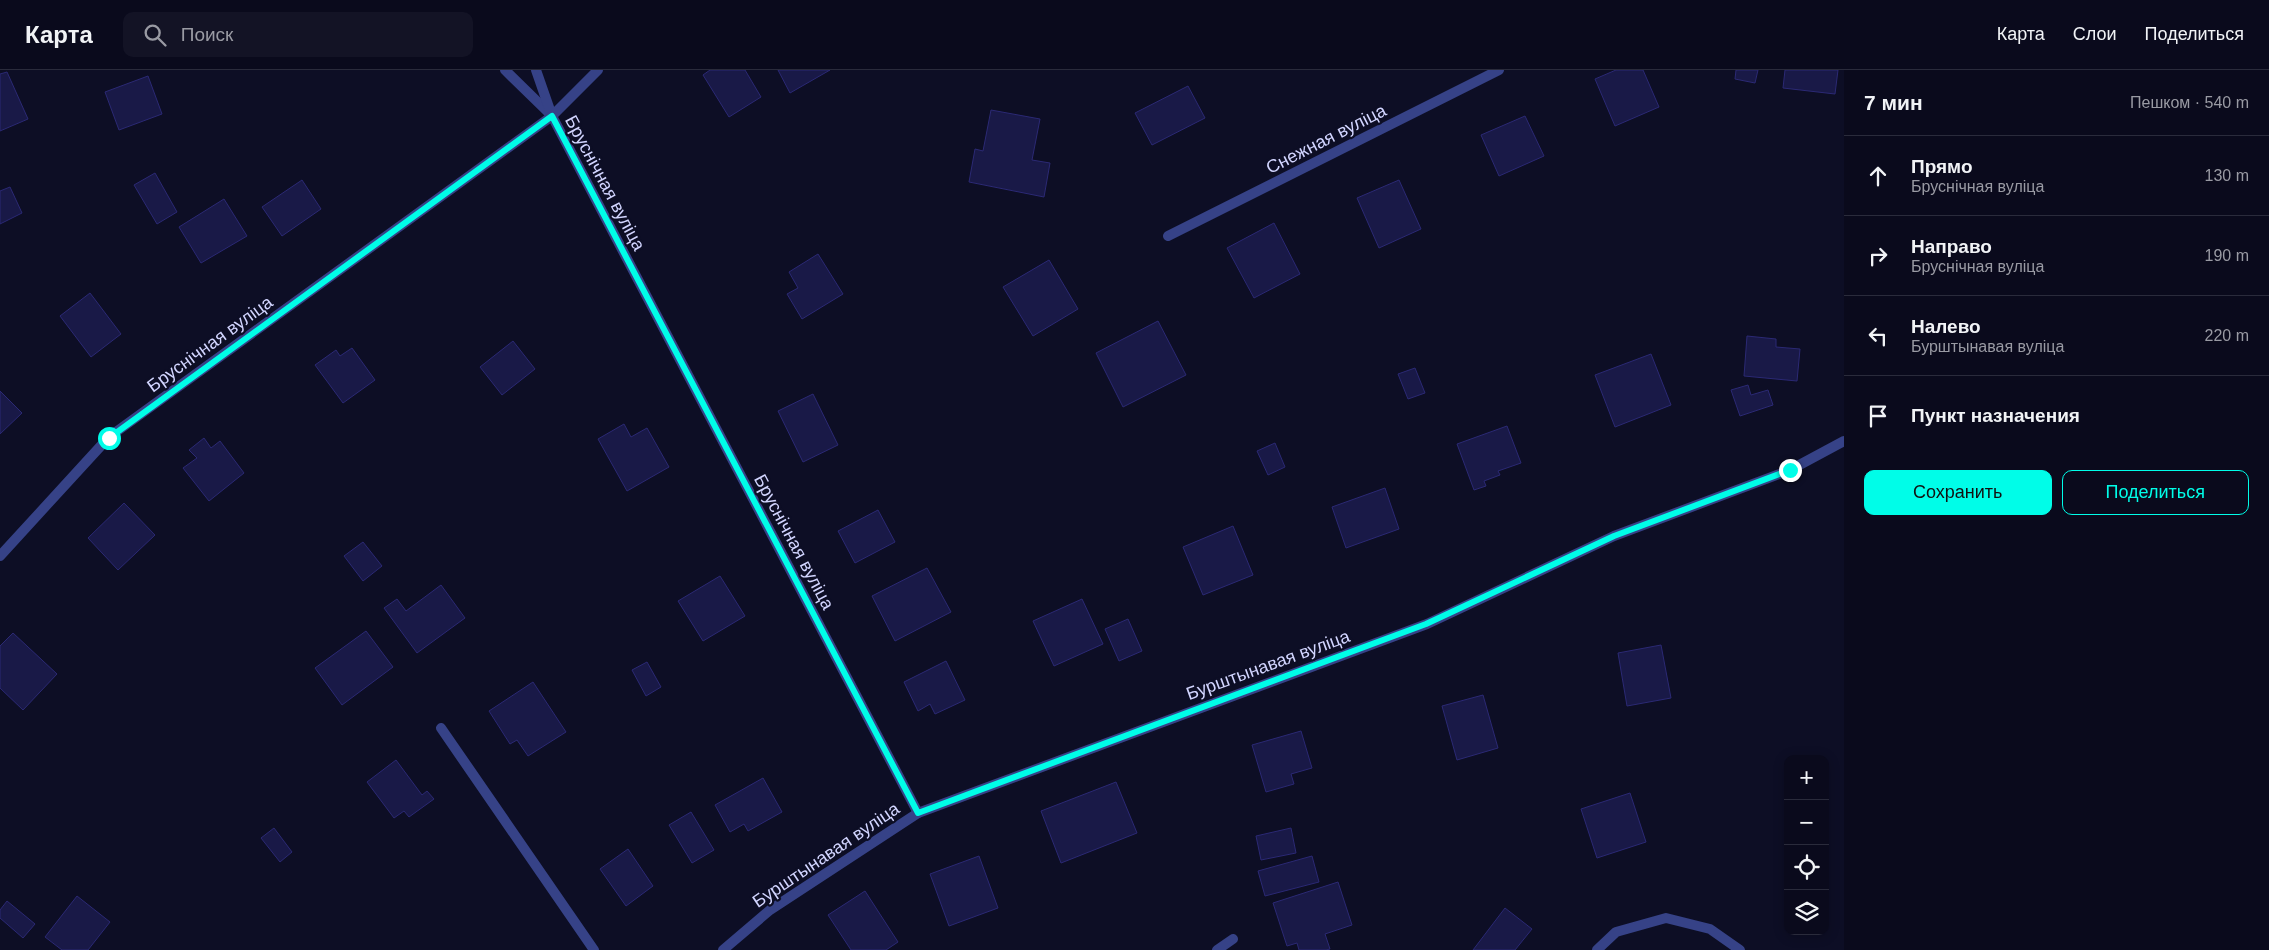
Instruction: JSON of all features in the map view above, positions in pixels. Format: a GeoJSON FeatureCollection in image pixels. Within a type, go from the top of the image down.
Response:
{"type":"FeatureCollection","features":[{"type":"Feature","properties":{"kind":"street"},"geometry":{"type":"LineString","coordinates":[[505,70],[552,116]]}},
{"type":"Feature","properties":{"kind":"street"},"geometry":{"type":"LineString","coordinates":[[536,70],[552,116]]}},
{"type":"Feature","properties":{"kind":"street"},"geometry":{"type":"LineString","coordinates":[[552,116],[598,70]]}},
{"type":"Feature","properties":{"kind":"street","name":"Снежная вуліца"},"geometry":{"type":"LineString","coordinates":[[1168,236],[1499,70]]}},
{"type":"Feature","properties":{"kind":"street","name":"Бруснічная вуліца"},"geometry":{"type":"LineString","coordinates":[[0,556],[109,438],[552,116],[918,813]]}},
{"type":"Feature","properties":{"kind":"street","name":"Бурштынавая вуліца"},"geometry":{"type":"LineString","coordinates":[[723,950],[770,910],[918,813],[1426,624],[1614,536],[1790,470],[1844,441]]}},
{"type":"Feature","properties":{"kind":"street"},"geometry":{"type":"LineString","coordinates":[[441,728],[594,950]]}},
{"type":"Feature","properties":{"kind":"street"},"geometry":{"type":"LineString","coordinates":[[1597,950],[1616,932],[1666,918],[1710,929],[1740,950]]}},
{"type":"Feature","properties":{"kind":"street"},"geometry":{"type":"LineString","coordinates":[[1217,950],[1233,939]]}},
{"type":"Feature","properties":{"kind":"building"},"geometry":{"type":"Polygon","coordinates":[[[710,70],[745,70],[761,97],[729,117],[703,75],[710,70]]]}},
{"type":"Feature","properties":{"kind":"building"},"geometry":{"type":"Polygon","coordinates":[[[778,70],[830,70],[790,93],[778,70]]]}},
{"type":"Feature","properties":{"kind":"building"},"geometry":{"type":"Polygon","coordinates":[[[1616,70],[1643,70],[1659,107],[1615,126],[1595,79],[1616,70]]]}},
{"type":"Feature","properties":{"kind":"building"},"geometry":{"type":"Polygon","coordinates":[[[1736,70],[1758,70],[1755,83],[1735,79],[1736,70]]]}},
{"type":"Feature","properties":{"kind":"building"},"geometry":{"type":"Polygon","coordinates":[[[1785,70],[1838,70],[1835,94],[1783,88],[1785,70]]]}},
{"type":"Feature","properties":{"kind":"building"},"geometry":{"type":"Polygon","coordinates":[[[7,72],[28,119],[0,131],[0,74],[7,72]]]}},
{"type":"Feature","properties":{"kind":"building"},"geometry":{"type":"Polygon","coordinates":[[[148,76],[162,114],[119,130],[105,92],[148,76]]]}},
{"type":"Feature","properties":{"kind":"building"},"geometry":{"type":"Polygon","coordinates":[[[1188,86],[1205,118],[1152,145],[1135,113],[1188,86]]]}},
{"type":"Feature","properties":{"kind":"building"},"geometry":{"type":"Polygon","coordinates":[[[991,110],[1040,119],[1032,160],[1050,163],[1044,197],[969,182],[975,149],[983,151],[991,110]]]}},
{"type":"Feature","properties":{"kind":"building"},"geometry":{"type":"Polygon","coordinates":[[[1525,116],[1544,156],[1499,176],[1481,135],[1525,116]]]}},
{"type":"Feature","properties":{"kind":"building"},"geometry":{"type":"Polygon","coordinates":[[[155,173],[177,212],[157,224],[134,185],[155,173]]]}},
{"type":"Feature","properties":{"kind":"building"},"geometry":{"type":"Polygon","coordinates":[[[302,180],[321,209],[282,236],[262,207],[302,180]]]}},
{"type":"Feature","properties":{"kind":"building"},"geometry":{"type":"Polygon","coordinates":[[[1399,180],[1421,229],[1379,248],[1357,198],[1399,180]]]}},
{"type":"Feature","properties":{"kind":"building"},"geometry":{"type":"Polygon","coordinates":[[[10,187],[22,213],[0,224],[0,191],[10,187]]]}},
{"type":"Feature","properties":{"kind":"building"},"geometry":{"type":"Polygon","coordinates":[[[224,199],[247,236],[201,263],[179,227],[224,199]]]}},
{"type":"Feature","properties":{"kind":"building"},"geometry":{"type":"Polygon","coordinates":[[[1274,223],[1300,274],[1254,298],[1227,248],[1274,223]]]}},
{"type":"Feature","properties":{"kind":"building"},"geometry":{"type":"Polygon","coordinates":[[[818,254],[843,294],[802,319],[787,294],[798,288],[789,272],[818,254]]]}},
{"type":"Feature","properties":{"kind":"building"},"geometry":{"type":"Polygon","coordinates":[[[1049,260],[1078,309],[1033,336],[1003,287],[1049,260]]]}},
{"type":"Feature","properties":{"kind":"building"},"geometry":{"type":"Polygon","coordinates":[[[90,293],[121,334],[91,357],[60,316],[90,293]]]}},
{"type":"Feature","properties":{"kind":"building"},"geometry":{"type":"Polygon","coordinates":[[[1158,321],[1186,375],[1123,407],[1096,353],[1158,321]]]}},
{"type":"Feature","properties":{"kind":"building"},"geometry":{"type":"Polygon","coordinates":[[[1747,336],[1776,339],[1776,347],[1800,349],[1797,381],[1744,376],[1747,336]]]}},
{"type":"Feature","properties":{"kind":"building"},"geometry":{"type":"Polygon","coordinates":[[[513,341],[535,369],[502,395],[480,367],[513,341]]]}},
{"type":"Feature","properties":{"kind":"building"},"geometry":{"type":"Polygon","coordinates":[[[352,348],[375,380],[343,403],[315,365],[336,350],[340,356],[352,348]]]}},
{"type":"Feature","properties":{"kind":"building"},"geometry":{"type":"Polygon","coordinates":[[[1651,354],[1671,405],[1615,427],[1595,375],[1651,354]]]}},
{"type":"Feature","properties":{"kind":"building"},"geometry":{"type":"Polygon","coordinates":[[[1415,368],[1425,393],[1408,399],[1398,374],[1415,368]]]}},
{"type":"Feature","properties":{"kind":"building"},"geometry":{"type":"Polygon","coordinates":[[[1748,385],[1751,395],[1768,390],[1773,405],[1740,416],[1731,390],[1748,385]]]}},
{"type":"Feature","properties":{"kind":"building"},"geometry":{"type":"Polygon","coordinates":[[[0,391],[22,413],[0,434],[0,391]]]}},
{"type":"Feature","properties":{"kind":"building"},"geometry":{"type":"Polygon","coordinates":[[[813,394],[838,445],[803,462],[778,411],[813,394]]]}},
{"type":"Feature","properties":{"kind":"building"},"geometry":{"type":"Polygon","coordinates":[[[624,424],[631,437],[647,428],[669,467],[627,491],[598,439],[624,424]]]}},
{"type":"Feature","properties":{"kind":"building"},"geometry":{"type":"Polygon","coordinates":[[[1507,426],[1521,463],[1498,471],[1500,475],[1484,481],[1486,486],[1474,490],[1457,444],[1507,426]]]}},
{"type":"Feature","properties":{"kind":"building"},"geometry":{"type":"Polygon","coordinates":[[[204,438],[211,448],[220,441],[244,473],[209,501],[183,468],[197,458],[189,450],[204,438]]]}},
{"type":"Feature","properties":{"kind":"building"},"geometry":{"type":"Polygon","coordinates":[[[1275,443],[1285,467],[1268,475],[1257,451],[1275,443]]]}},
{"type":"Feature","properties":{"kind":"building"},"geometry":{"type":"Polygon","coordinates":[[[1385,488],[1399,529],[1346,548],[1332,507],[1385,488]]]}},
{"type":"Feature","properties":{"kind":"building"},"geometry":{"type":"Polygon","coordinates":[[[124,503],[155,535],[118,570],[88,538],[124,503]]]}},
{"type":"Feature","properties":{"kind":"building"},"geometry":{"type":"Polygon","coordinates":[[[878,510],[895,542],[855,563],[838,531],[878,510]]]}},
{"type":"Feature","properties":{"kind":"building"},"geometry":{"type":"Polygon","coordinates":[[[1233,526],[1253,575],[1203,595],[1183,547],[1233,526]]]}},
{"type":"Feature","properties":{"kind":"building"},"geometry":{"type":"Polygon","coordinates":[[[363,542],[382,566],[363,581],[344,556],[363,542]]]}},
{"type":"Feature","properties":{"kind":"building"},"geometry":{"type":"Polygon","coordinates":[[[927,568],[951,612],[895,641],[872,596],[927,568]]]}},
{"type":"Feature","properties":{"kind":"building"},"geometry":{"type":"Polygon","coordinates":[[[720,576],[745,616],[703,641],[678,601],[720,576]]]}},
{"type":"Feature","properties":{"kind":"building"},"geometry":{"type":"Polygon","coordinates":[[[441,585],[465,618],[417,653],[384,608],[397,599],[406,611],[441,585]]]}},
{"type":"Feature","properties":{"kind":"building"},"geometry":{"type":"Polygon","coordinates":[[[1082,599],[1103,644],[1054,666],[1033,621],[1082,599]]]}},
{"type":"Feature","properties":{"kind":"building"},"geometry":{"type":"Polygon","coordinates":[[[1128,619],[1142,651],[1119,661],[1105,629],[1128,619]]]}},
{"type":"Feature","properties":{"kind":"building"},"geometry":{"type":"Polygon","coordinates":[[[366,631],[393,667],[342,705],[315,668],[366,631]]]}},
{"type":"Feature","properties":{"kind":"building"},"geometry":{"type":"Polygon","coordinates":[[[13,633],[57,674],[23,710],[0,688],[0,646],[13,633]]]}},
{"type":"Feature","properties":{"kind":"building"},"geometry":{"type":"Polygon","coordinates":[[[1661,645],[1671,698],[1627,706],[1618,653],[1661,645]]]}},
{"type":"Feature","properties":{"kind":"building"},"geometry":{"type":"Polygon","coordinates":[[[946,661],[965,700],[935,714],[930,704],[918,711],[904,682],[946,661]]]}},
{"type":"Feature","properties":{"kind":"building"},"geometry":{"type":"Polygon","coordinates":[[[647,662],[661,687],[646,696],[632,670],[647,662]]]}},
{"type":"Feature","properties":{"kind":"building"},"geometry":{"type":"Polygon","coordinates":[[[533,682],[566,732],[528,756],[517,740],[510,744],[489,711],[533,682]]]}},
{"type":"Feature","properties":{"kind":"building"},"geometry":{"type":"Polygon","coordinates":[[[1483,695],[1498,748],[1457,760],[1442,706],[1483,695]]]}},
{"type":"Feature","properties":{"kind":"building"},"geometry":{"type":"Polygon","coordinates":[[[1301,731],[1312,768],[1291,774],[1294,784],[1266,792],[1252,745],[1301,731]]]}},
{"type":"Feature","properties":{"kind":"building"},"geometry":{"type":"Polygon","coordinates":[[[396,760],[422,795],[427,791],[434,799],[409,817],[404,811],[394,818],[367,782],[396,760]]]}},
{"type":"Feature","properties":{"kind":"building"},"geometry":{"type":"Polygon","coordinates":[[[763,778],[782,812],[748,831],[744,824],[730,832],[715,805],[763,778]]]}},
{"type":"Feature","properties":{"kind":"building"},"geometry":{"type":"Polygon","coordinates":[[[1116,782],[1137,833],[1061,863],[1041,811],[1116,782]]]}},
{"type":"Feature","properties":{"kind":"building"},"geometry":{"type":"Polygon","coordinates":[[[1630,793],[1646,842],[1597,858],[1581,809],[1630,793]]]}},
{"type":"Feature","properties":{"kind":"building"},"geometry":{"type":"Polygon","coordinates":[[[691,812],[714,850],[692,863],[669,825],[691,812]]]}},
{"type":"Feature","properties":{"kind":"building"},"geometry":{"type":"Polygon","coordinates":[[[274,828],[292,852],[280,862],[261,838],[274,828]]]}},
{"type":"Feature","properties":{"kind":"building"},"geometry":{"type":"Polygon","coordinates":[[[1291,828],[1296,853],[1261,860],[1256,836],[1291,828]]]}},
{"type":"Feature","properties":{"kind":"building"},"geometry":{"type":"Polygon","coordinates":[[[628,849],[653,886],[626,906],[600,869],[628,849]]]}},
{"type":"Feature","properties":{"kind":"building"},"geometry":{"type":"Polygon","coordinates":[[[979,856],[998,908],[949,926],[930,874],[979,856]]]}},
{"type":"Feature","properties":{"kind":"building"},"geometry":{"type":"Polygon","coordinates":[[[1312,856],[1319,882],[1265,896],[1258,871],[1312,856]]]}},
{"type":"Feature","properties":{"kind":"building"},"geometry":{"type":"Polygon","coordinates":[[[1338,882],[1352,925],[1325,934],[1330,949],[1299,950],[1297,943],[1287,946],[1273,903],[1338,882]]]}},
{"type":"Feature","properties":{"kind":"building"},"geometry":{"type":"Polygon","coordinates":[[[865,891],[898,942],[886,950],[851,950],[828,915],[865,891]]]}},
{"type":"Feature","properties":{"kind":"building"},"geometry":{"type":"Polygon","coordinates":[[[77,896],[110,922],[88,950],[62,950],[45,937],[77,896]]]}},
{"type":"Feature","properties":{"kind":"building"},"geometry":{"type":"Polygon","coordinates":[[[7,901],[35,924],[23,938],[0,918],[0,910],[7,901]]]}},
{"type":"Feature","properties":{"kind":"building"},"geometry":{"type":"Polygon","coordinates":[[[1505,908],[1532,929],[1515,950],[1473,950],[1505,908]]]}},
{"type":"Feature","properties":{"kind":"route"},"geometry":{"type":"LineString","coordinates":[[109,438],[552,116],[918,813],[1426,624],[1614,536],[1790,470]]}}]}
